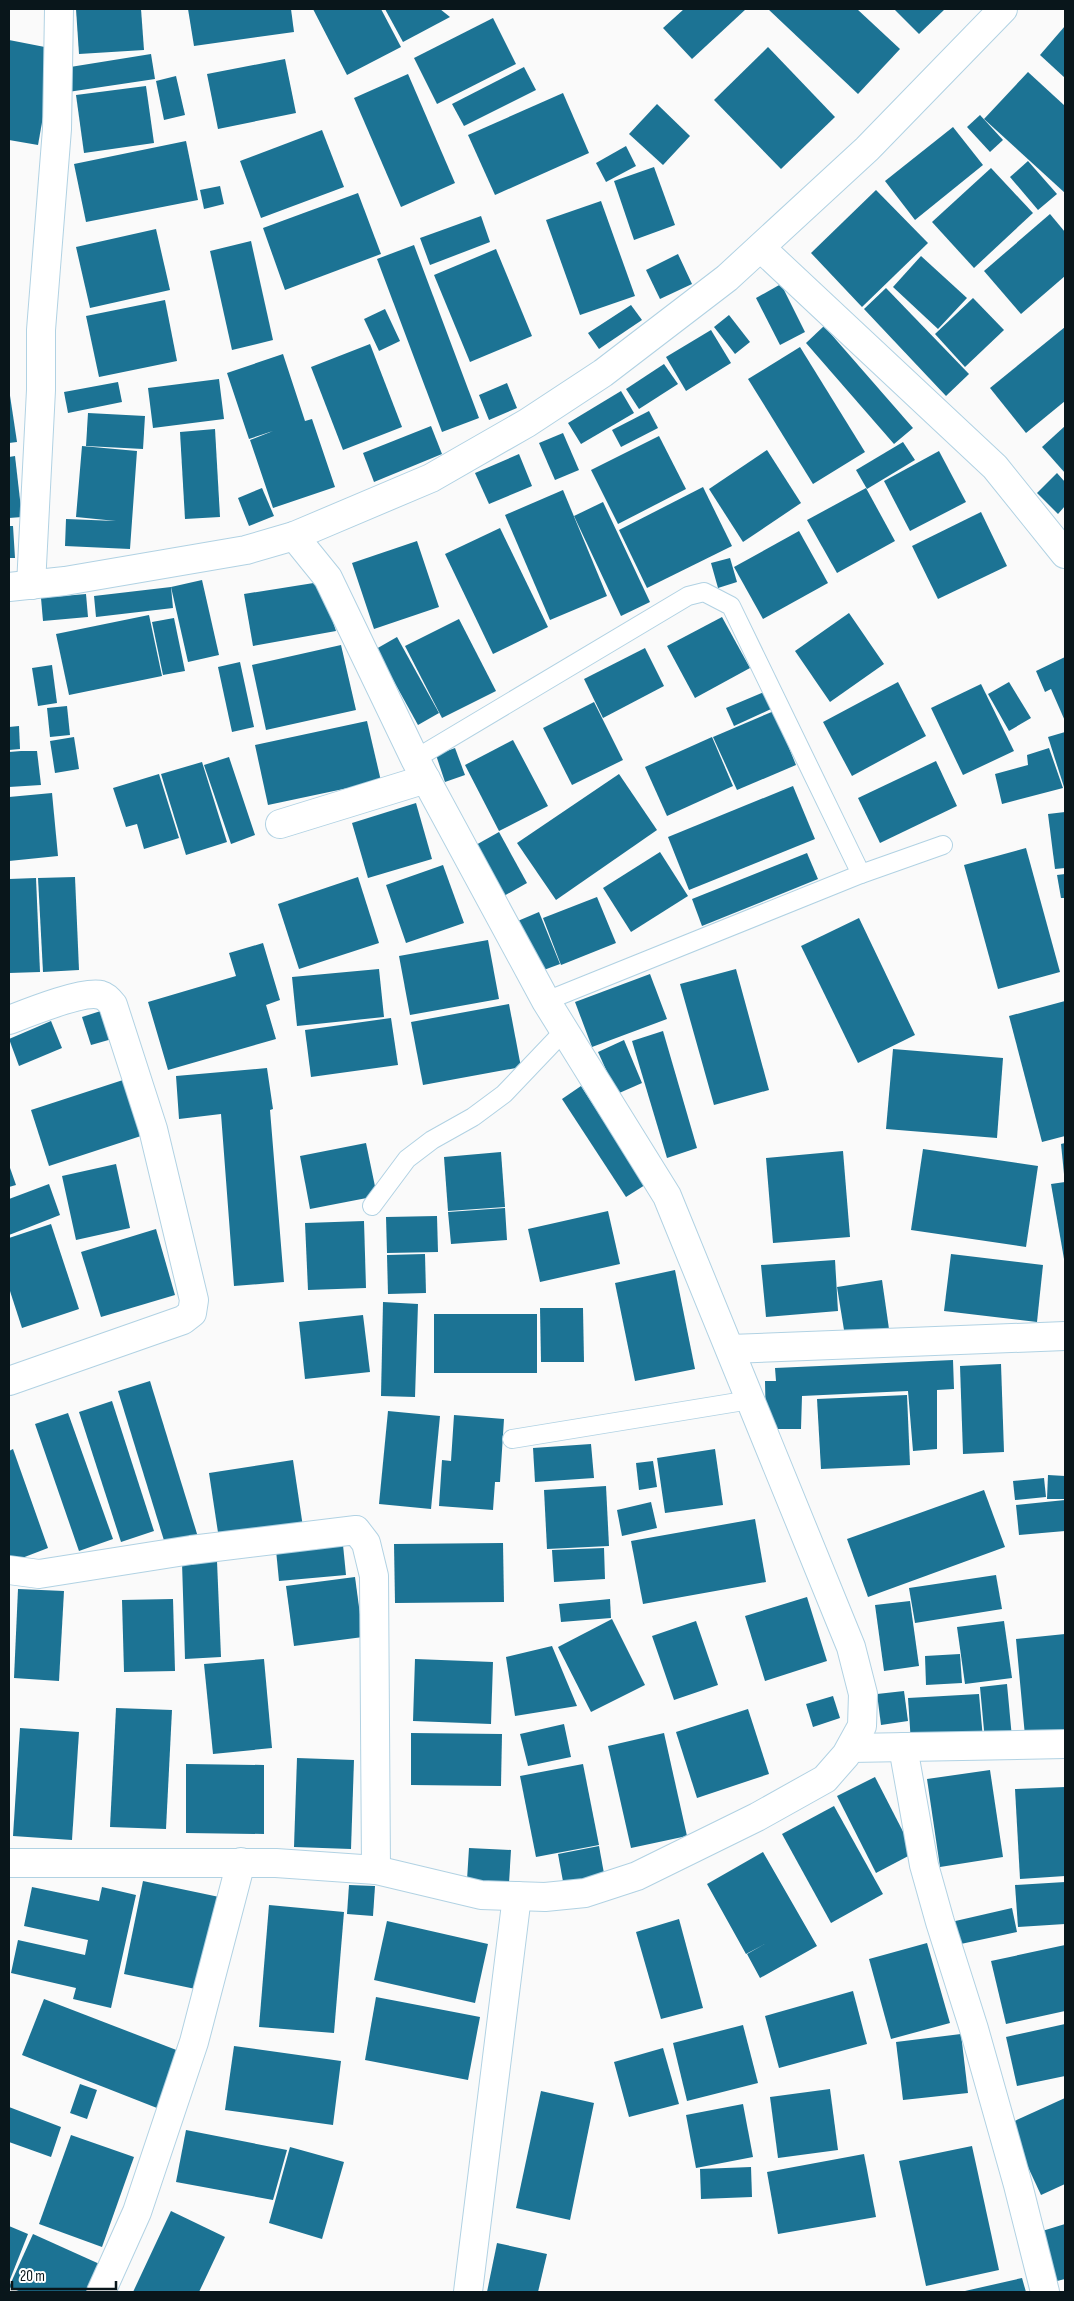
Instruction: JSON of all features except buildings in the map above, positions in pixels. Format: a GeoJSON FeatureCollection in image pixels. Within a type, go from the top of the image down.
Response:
{"type":"FeatureCollection","features":[{"type":"Feature","properties":{"kind":"street"},"geometry":{"type":"LineString","coordinates":[[59,9],[57,129],[41,330],[41,390],[20,586],[65,581],[246,550],[294,536],[431,478],[526,423],[602,373],[727,278],[867,149],[1003,9]]}},
{"type":"Feature","properties":{"kind":"street"},"geometry":{"type":"LineString","coordinates":[[761,248],[995,467],[1065,554]]}},
{"type":"Feature","properties":{"kind":"street"},"geometry":{"type":"LineString","coordinates":[[9,1865],[276,1863],[376,1870],[481,1895],[517,1896],[585,1893],[637,1876],[757,1817],[825,1780],[850,1748],[862,1726],[864,1694],[851,1647],[667,1196],[546,1002],[421,769],[328,578],[294,536]]}},
{"type":"Feature","properties":{"kind":"street"},"geometry":{"type":"LineString","coordinates":[[280,824],[421,769]]}},
{"type":"Feature","properties":{"kind":"street"},"geometry":{"type":"LineString","coordinates":[[9,1020],[58,1002],[92,994],[102,995],[113,1004],[153,1129],[194,1300],[192,1313],[183,1320],[9,1381]]}},
{"type":"Feature","properties":{"kind":"street"},"geometry":{"type":"LineString","coordinates":[[730,1350],[1065,1336]]}},
{"type":"Feature","properties":{"kind":"street"},"geometry":{"type":"LineString","coordinates":[[9,1570],[38,1574],[191,1550],[356,1530],[366,1543],[374,1576],[376,1870]]}},
{"type":"Feature","properties":{"kind":"street"},"geometry":{"type":"LineString","coordinates":[[850,1748],[1065,1744]]}},
{"type":"Feature","properties":{"kind":"street"},"geometry":{"type":"LineString","coordinates":[[903,1747],[924,1865],[974,2029],[1018,2185],[1045,2292]]}},
{"type":"Feature","properties":{"kind":"street"},"geometry":{"type":"LineString","coordinates":[[101,2292],[137,2212],[194,2042],[242,1862]]}},
{"type":"Feature","properties":{"kind":"street"},"geometry":{"type":"LineString","coordinates":[[468,2292],[517,1896]]}},
{"type":"Feature","properties":{"kind":"lane"},"geometry":{"type":"LineString","coordinates":[[421,769],[688,596],[704,592],[731,606],[860,874]]}},
{"type":"Feature","properties":{"kind":"lane"},"geometry":{"type":"LineString","coordinates":[[546,1002],[860,874],[943,845]]}},
{"type":"Feature","properties":{"kind":"lane"},"geometry":{"type":"LineString","coordinates":[[372,1206],[407,1159],[432,1140],[473,1117],[504,1094],[564,1031]]}},
{"type":"Feature","properties":{"kind":"lane"},"geometry":{"type":"LineString","coordinates":[[512,1439],[750,1400]]}}]}
